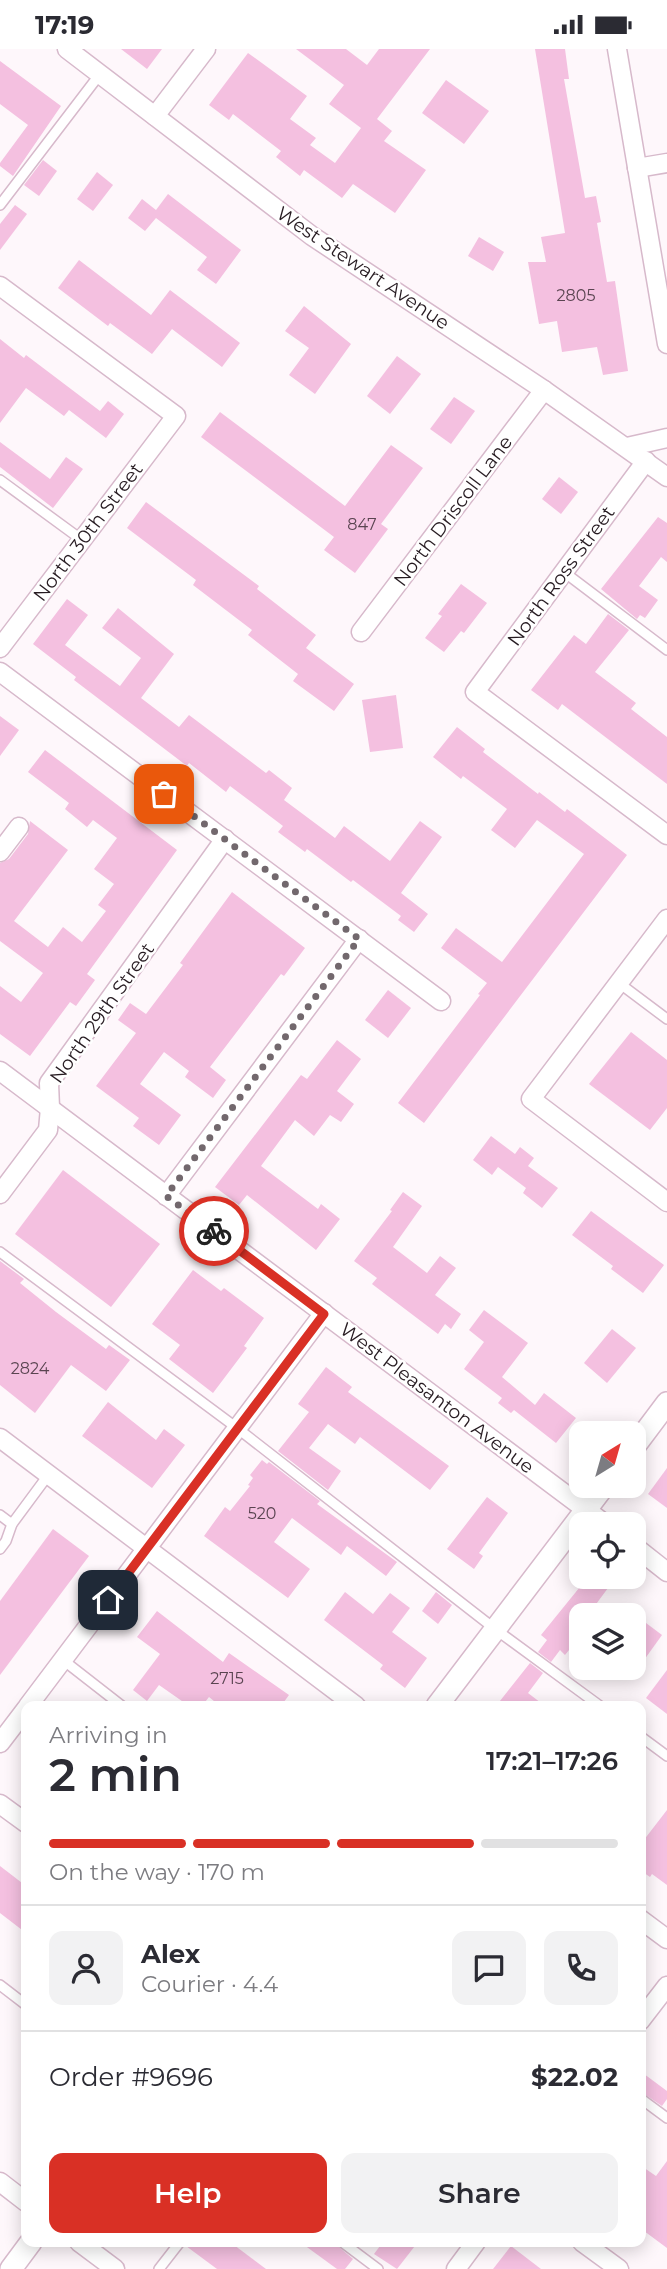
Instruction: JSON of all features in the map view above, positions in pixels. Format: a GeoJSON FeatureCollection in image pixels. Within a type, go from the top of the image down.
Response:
{"type":"FeatureCollection","features":[{"type":"Feature","properties":{"kind":"street","name":"West Stewart Avenue"},"geometry":{"type":"LineString","coordinates":[[67,49],[312,236],[544,390],[667,477]]}},
{"type":"Feature","properties":{"kind":"street"},"geometry":{"type":"LineString","coordinates":[[155,116],[206,49]]}},
{"type":"Feature","properties":{"kind":"street"},"geometry":{"type":"LineString","coordinates":[[617,49],[663,300],[667,344]]}},
{"type":"Feature","properties":{"kind":"street"},"geometry":{"type":"LineString","coordinates":[[637,168],[667,163]]}},
{"type":"Feature","properties":{"kind":"street","name":"North 30th Street"},"geometry":{"type":"LineString","coordinates":[[0,286],[176,416],[0,648]]}},
{"type":"Feature","properties":{"kind":"street","name":"North Driscoll Lane"},"geometry":{"type":"LineString","coordinates":[[361,632],[544,390]]}},
{"type":"Feature","properties":{"kind":"street"},"geometry":{"type":"LineString","coordinates":[[627,447],[667,438]]}},
{"type":"Feature","properties":{"kind":"street","name":"North Ross Street"},"geometry":{"type":"LineString","coordinates":[[646,461],[475,691],[667,835]]}},
{"type":"Feature","properties":{"kind":"street"},"geometry":{"type":"LineString","coordinates":[[0,672],[441,1000]]}},
{"type":"Feature","properties":{"kind":"street"},"geometry":{"type":"LineString","coordinates":[[0,852],[19,827]]}},
{"type":"Feature","properties":{"kind":"street","name":"North 29th Street"},"geometry":{"type":"LineString","coordinates":[[0,1193],[48,1130],[49,1083],[225,839]]}},
{"type":"Feature","properties":{"kind":"street"},"geometry":{"type":"LineString","coordinates":[[667,919],[531,1099],[667,1202]]}},
{"type":"Feature","properties":{"kind":"street"},"geometry":{"type":"LineString","coordinates":[[166,1196],[359,939]]}},
{"type":"Feature","properties":{"kind":"street","name":"West Pleasanton Avenue"},"geometry":{"type":"LineString","coordinates":[[0,1071],[589,1512]]}},
{"type":"Feature","properties":{"kind":"street"},"geometry":{"type":"LineString","coordinates":[[32,1701],[324,1314]]}},
{"type":"Feature","properties":{"kind":"street"},"geometry":{"type":"LineString","coordinates":[[646,1431],[667,1403]]}},
{"type":"Feature","properties":{"kind":"street"},"geometry":{"type":"LineString","coordinates":[[1,1441],[349,1701]]}},
{"type":"Feature","properties":{"kind":"street"},"geometry":{"type":"LineString","coordinates":[[441,1701],[595,1498]]}},
{"type":"Feature","properties":{"kind":"street"},"geometry":{"type":"LineString","coordinates":[[646,1555],[667,1572]]}},
{"type":"Feature","properties":{"kind":"street"},"geometry":{"type":"LineString","coordinates":[[0,1743],[21,1715]]}},
{"type":"Feature","properties":{"kind":"street"},"geometry":{"type":"LineString","coordinates":[[0,1804],[21,1819]]}},
{"type":"Feature","properties":{"kind":"street"},"geometry":{"type":"LineString","coordinates":[[646,1923],[667,1939]]}},
{"type":"Feature","properties":{"kind":"street"},"geometry":{"type":"LineString","coordinates":[[646,2013],[667,1986]]}},
{"type":"Feature","properties":{"kind":"street"},"geometry":{"type":"LineString","coordinates":[[0,2182],[21,2198]]}},
{"type":"Feature","properties":{"kind":"street"},"geometry":{"type":"LineString","coordinates":[[10,2269],[27,2247]]}},
{"type":"Feature","properties":{"kind":"street"},"geometry":{"type":"LineString","coordinates":[[86,2247],[115,2269]]}},
{"type":"Feature","properties":{"kind":"street"},"geometry":{"type":"LineString","coordinates":[[456,2269],[472,2247]]}},
{"type":"Feature","properties":{"kind":"street"},"geometry":{"type":"LineString","coordinates":[[590,2247],[619,2269]]}},
{"type":"Feature","properties":{"kind":"lane"},"geometry":{"type":"LineString","coordinates":[[0,205],[100,74]]}},
{"type":"Feature","properties":{"kind":"lane"},"geometry":{"type":"LineString","coordinates":[[0,479],[82,540]]}},
{"type":"Feature","properties":{"kind":"lane"},"geometry":{"type":"LineString","coordinates":[[564,572],[667,650]]}},
{"type":"Feature","properties":{"kind":"lane"},"geometry":{"type":"LineString","coordinates":[[619,983],[667,1019]]}},
{"type":"Feature","properties":{"kind":"lane"},"geometry":{"type":"LineString","coordinates":[[0,1252],[237,1428],[495,1629],[593,1701]]}},
{"type":"Feature","properties":{"kind":"lane"},"geometry":{"type":"LineString","coordinates":[[0,1549],[12,1524],[49,1475]]}},
{"type":"Feature","properties":{"kind":"lane"},"geometry":{"type":"LineString","coordinates":[[0,1515],[12,1524]]}},
{"type":"Feature","properties":{"kind":"lane"},"geometry":{"type":"LineString","coordinates":[[63,1660],[116,1701]]}},
{"type":"Feature","properties":{"kind":"lane"},"geometry":{"type":"LineString","coordinates":[[646,1741],[667,1756]]}},
{"type":"Feature","properties":{"kind":"lane"},"geometry":{"type":"LineString","coordinates":[[0,1985],[21,2001]]}},
{"type":"Feature","properties":{"kind":"lane"},"geometry":{"type":"LineString","coordinates":[[646,2102],[667,2118]]}},
{"type":"Feature","properties":{"kind":"lane"},"geometry":{"type":"LineString","coordinates":[[159,2269],[176,2247]]}},
{"type":"Feature","properties":{"kind":"lane"},"geometry":{"type":"LineString","coordinates":[[349,2247],[378,2269]]}},
{"type":"Feature","properties":{"kind":"building"},"geometry":{"type":"Polygon","coordinates":[[[121,49],[162,49],[147,69],[121,49]]]}},
{"type":"Feature","properties":{"kind":"building"},"geometry":{"type":"Polygon","coordinates":[[[296,49],[346,49],[367,65],[379,49],[430,49],[377,119],[392,131],[384,141],[426,170],[395,213],[353,184],[342,198],[304,170],[300,176],[276,157],[281,151],[233,114],[229,120],[209,105],[248,53],[307,96],[290,119],[316,138],[310,145],[335,163],[361,128],[329,104],[344,85],[296,49]]]}},
{"type":"Feature","properties":{"kind":"building"},"geometry":{"type":"Polygon","coordinates":[[[535,49],[565,49],[569,79],[564,79],[585,198],[596,196],[601,222],[597,223],[607,282],[615,281],[628,371],[603,375],[597,347],[562,352],[557,321],[539,324],[528,262],[546,262],[541,237],[565,233],[535,49]]]}},
{"type":"Feature","properties":{"kind":"building"},"geometry":{"type":"Polygon","coordinates":[[[0,61],[61,106],[13,176],[0,166],[0,163],[28,125],[0,104],[0,61]]]}},
{"type":"Feature","properties":{"kind":"building"},"geometry":{"type":"Polygon","coordinates":[[[446,80],[489,111],[464,144],[422,113],[446,80]]]}},
{"type":"Feature","properties":{"kind":"building"},"geometry":{"type":"Polygon","coordinates":[[[43,160],[57,171],[39,196],[24,185],[43,160]]]}},
{"type":"Feature","properties":{"kind":"building"},"geometry":{"type":"Polygon","coordinates":[[[97,172],[113,185],[93,211],[77,199],[97,172]]]}},
{"type":"Feature","properties":{"kind":"building"},"geometry":{"type":"Polygon","coordinates":[[[168,194],[241,250],[216,284],[197,270],[207,257],[156,218],[145,231],[128,218],[142,199],[156,210],[168,194]]]}},
{"type":"Feature","properties":{"kind":"building"},"geometry":{"type":"Polygon","coordinates":[[[15,205],[27,214],[0,250],[0,224],[15,205]]]}},
{"type":"Feature","properties":{"kind":"building"},"geometry":{"type":"Polygon","coordinates":[[[479,237],[504,252],[493,271],[468,256],[479,237]]]}},
{"type":"Feature","properties":{"kind":"building"},"geometry":{"type":"Polygon","coordinates":[[[79,260],[151,315],[170,290],[240,343],[222,367],[172,329],[152,354],[110,323],[108,326],[58,288],[79,260]]]}},
{"type":"Feature","properties":{"kind":"building"},"geometry":{"type":"Polygon","coordinates":[[[304,306],[351,344],[315,394],[289,375],[309,348],[285,331],[304,306]]]}},
{"type":"Feature","properties":{"kind":"building"},"geometry":{"type":"Polygon","coordinates":[[[0,339],[24,358],[26,355],[100,411],[108,401],[124,414],[106,438],[69,410],[64,416],[26,388],[0,423],[0,339]]]}},
{"type":"Feature","properties":{"kind":"building"},"geometry":{"type":"Polygon","coordinates":[[[397,356],[421,374],[390,414],[367,396],[397,356]]]}},
{"type":"Feature","properties":{"kind":"building"},"geometry":{"type":"Polygon","coordinates":[[[454,397],[475,411],[451,444],[430,429],[454,397]]]}},
{"type":"Feature","properties":{"kind":"building"},"geometry":{"type":"Polygon","coordinates":[[[220,412],[345,506],[391,445],[423,468],[381,524],[388,529],[355,573],[324,550],[334,537],[201,437],[220,412]]]}},
{"type":"Feature","properties":{"kind":"building"},"geometry":{"type":"Polygon","coordinates":[[[0,442],[50,479],[66,457],[83,469],[53,508],[0,467],[0,442]]]}},
{"type":"Feature","properties":{"kind":"building"},"geometry":{"type":"Polygon","coordinates":[[[559,477],[578,492],[561,514],[542,499],[559,477]]]}},
{"type":"Feature","properties":{"kind":"building"},"geometry":{"type":"Polygon","coordinates":[[[146,502],[259,586],[257,589],[316,635],[306,648],[354,684],[334,711],[293,681],[298,674],[248,635],[252,630],[193,585],[196,580],[127,528],[146,502]]]}},
{"type":"Feature","properties":{"kind":"building"},"geometry":{"type":"Polygon","coordinates":[[[658,517],[667,523],[667,562],[661,557],[639,586],[658,600],[645,618],[640,615],[637,619],[601,589],[658,517]]]}},
{"type":"Feature","properties":{"kind":"building"},"geometry":{"type":"Polygon","coordinates":[[[461,584],[487,603],[464,633],[461,631],[444,652],[425,638],[442,616],[438,614],[461,584]]]}},
{"type":"Feature","properties":{"kind":"building"},"geometry":{"type":"Polygon","coordinates":[[[67,599],[88,615],[65,645],[120,686],[141,658],[102,628],[118,608],[174,654],[141,698],[179,727],[189,715],[266,773],[269,770],[292,788],[284,800],[335,838],[344,826],[390,861],[420,821],[442,837],[401,893],[428,914],[414,932],[398,920],[401,916],[353,880],[351,882],[307,849],[305,852],[278,832],[283,826],[230,786],[226,792],[189,763],[187,766],[74,680],[76,677],[33,644],[67,599]]]}},
{"type":"Feature","properties":{"kind":"building"},"geometry":{"type":"Polygon","coordinates":[[[608,614],[629,630],[595,672],[636,703],[631,709],[667,737],[667,784],[562,704],[558,710],[531,690],[574,635],[586,644],[608,614]]]}},
{"type":"Feature","properties":{"kind":"building"},"geometry":{"type":"Polygon","coordinates":[[[396,695],[403,748],[370,752],[362,700],[396,695]]]}},
{"type":"Feature","properties":{"kind":"building"},"geometry":{"type":"Polygon","coordinates":[[[0,716],[19,730],[0,756],[0,716]]]}},
{"type":"Feature","properties":{"kind":"building"},"geometry":{"type":"Polygon","coordinates":[[[457,727],[485,749],[483,752],[538,794],[539,792],[565,812],[567,809],[627,855],[424,1123],[398,1103],[487,983],[441,948],[456,928],[502,962],[584,854],[537,820],[515,848],[491,830],[507,809],[433,757],[457,727]]]}},
{"type":"Feature","properties":{"kind":"building"},"geometry":{"type":"Polygon","coordinates":[[[45,750],[177,850],[87,974],[95,980],[76,1006],[70,1002],[30,1056],[0,1034],[0,986],[21,1002],[43,973],[0,941],[0,863],[9,859],[28,834],[30,821],[68,850],[14,921],[48,947],[63,927],[82,942],[106,911],[98,905],[114,884],[94,869],[117,838],[93,820],[87,827],[65,809],[69,803],[28,772],[45,750]]]}},
{"type":"Feature","properties":{"kind":"building"},"geometry":{"type":"Polygon","coordinates":[[[232,892],[305,948],[284,976],[281,974],[210,1067],[226,1080],[213,1098],[185,1077],[189,1071],[164,1052],[140,1084],[181,1115],[159,1145],[133,1126],[139,1118],[96,1086],[136,1033],[118,1020],[130,1003],[146,1014],[232,892]]]}},
{"type":"Feature","properties":{"kind":"building"},"geometry":{"type":"Polygon","coordinates":[[[388,990],[411,1008],[388,1038],[365,1020],[388,990]]]}},
{"type":"Feature","properties":{"kind":"building"},"geometry":{"type":"Polygon","coordinates":[[[631,1032],[667,1060],[667,1108],[650,1130],[589,1084],[631,1032]]]}},
{"type":"Feature","properties":{"kind":"building"},"geometry":{"type":"Polygon","coordinates":[[[337,1040],[361,1059],[337,1091],[354,1104],[341,1122],[330,1115],[314,1136],[295,1120],[261,1166],[318,1209],[321,1204],[340,1219],[316,1250],[247,1195],[239,1205],[215,1187],[301,1075],[307,1079],[337,1040]]]}},
{"type":"Feature","properties":{"kind":"building"},"geometry":{"type":"Polygon","coordinates":[[[491,1136],[515,1154],[520,1147],[534,1158],[528,1166],[558,1188],[542,1208],[523,1193],[526,1188],[498,1167],[492,1175],[473,1160],[491,1136]]]}},
{"type":"Feature","properties":{"kind":"building"},"geometry":{"type":"Polygon","coordinates":[[[63,1170],[160,1244],[111,1307],[15,1234],[63,1170]]]}},
{"type":"Feature","properties":{"kind":"building"},"geometry":{"type":"Polygon","coordinates":[[[403,1192],[422,1206],[393,1247],[427,1273],[440,1256],[456,1268],[435,1295],[461,1314],[451,1329],[445,1324],[438,1334],[372,1284],[377,1278],[354,1261],[403,1192]]]}},
{"type":"Feature","properties":{"kind":"building"},"geometry":{"type":"Polygon","coordinates":[[[591,1211],[664,1265],[643,1293],[572,1235],[591,1211]]]}},
{"type":"Feature","properties":{"kind":"building"},"geometry":{"type":"Polygon","coordinates":[[[0,1261],[24,1279],[20,1283],[56,1312],[106,1349],[109,1345],[130,1360],[106,1391],[71,1365],[35,1413],[0,1385],[0,1261]]]}},
{"type":"Feature","properties":{"kind":"building"},"geometry":{"type":"Polygon","coordinates":[[[193,1270],[221,1291],[224,1288],[264,1318],[244,1346],[247,1348],[213,1393],[169,1359],[180,1345],[152,1324],[193,1270]]]}},
{"type":"Feature","properties":{"kind":"building"},"geometry":{"type":"Polygon","coordinates":[[[484,1310],[528,1343],[502,1377],[535,1405],[544,1393],[576,1418],[569,1421],[569,1427],[556,1443],[514,1410],[511,1413],[498,1403],[502,1398],[464,1369],[484,1342],[469,1330],[484,1310]]]}},
{"type":"Feature","properties":{"kind":"building"},"geometry":{"type":"Polygon","coordinates":[[[612,1329],[636,1348],[607,1383],[584,1363],[612,1329]]]}},
{"type":"Feature","properties":{"kind":"building"},"geometry":{"type":"Polygon","coordinates":[[[326,1367],[352,1387],[348,1392],[449,1466],[430,1490],[360,1437],[355,1444],[328,1424],[309,1448],[341,1471],[328,1490],[278,1451],[309,1412],[298,1404],[326,1367]]]}},
{"type":"Feature","properties":{"kind":"building"},"geometry":{"type":"Polygon","coordinates":[[[108,1402],[156,1440],[164,1429],[185,1445],[152,1488],[82,1436],[108,1402]]]}},
{"type":"Feature","properties":{"kind":"building"},"geometry":{"type":"Polygon","coordinates":[[[262,1460],[267,1464],[269,1462],[320,1501],[317,1504],[397,1562],[386,1576],[347,1546],[341,1555],[292,1518],[274,1542],[310,1569],[288,1598],[204,1536],[225,1507],[230,1511],[250,1486],[248,1485],[253,1478],[250,1475],[262,1460]]]}},
{"type":"Feature","properties":{"kind":"building"},"geometry":{"type":"Polygon","coordinates":[[[667,1468],[667,1508],[648,1494],[667,1468]]]}},
{"type":"Feature","properties":{"kind":"building"},"geometry":{"type":"Polygon","coordinates":[[[487,1497],[508,1513],[479,1553],[483,1556],[474,1569],[447,1549],[487,1497]]]}},
{"type":"Feature","properties":{"kind":"building"},"geometry":{"type":"Polygon","coordinates":[[[53,1529],[89,1556],[0,1675],[0,1601],[53,1529]]]}},
{"type":"Feature","properties":{"kind":"building"},"geometry":{"type":"Polygon","coordinates":[[[578,1589],[607,1589],[597,1603],[569,1603],[569,1650],[565,1655],[560,1650],[551,1662],[538,1652],[547,1640],[541,1635],[578,1589]]]}},
{"type":"Feature","properties":{"kind":"building"},"geometry":{"type":"Polygon","coordinates":[[[345,1592],[373,1614],[390,1593],[410,1608],[392,1632],[427,1658],[405,1688],[380,1669],[383,1665],[324,1620],[345,1592]]]}},
{"type":"Feature","properties":{"kind":"building"},"geometry":{"type":"Polygon","coordinates":[[[436,1592],[452,1605],[438,1624],[422,1611],[436,1592]]]}},
{"type":"Feature","properties":{"kind":"building"},"geometry":{"type":"Polygon","coordinates":[[[157,1611],[223,1662],[229,1653],[289,1695],[285,1701],[214,1701],[209,1697],[206,1701],[182,1701],[159,1685],[147,1701],[133,1690],[160,1654],[137,1637],[157,1611]]]}},
{"type":"Feature","properties":{"kind":"building"},"geometry":{"type":"Polygon","coordinates":[[[646,1623],[662,1635],[646,1657],[646,1623]]]}},
{"type":"Feature","properties":{"kind":"building"},"geometry":{"type":"Polygon","coordinates":[[[530,1663],[543,1673],[528,1693],[538,1701],[500,1701],[530,1663]]]}},
{"type":"Feature","properties":{"kind":"building"},"geometry":{"type":"Polygon","coordinates":[[[667,1670],[667,1714],[646,1698],[667,1670]]]}},
{"type":"Feature","properties":{"kind":"building"},"geometry":{"type":"Polygon","coordinates":[[[667,1810],[667,1885],[652,1874],[650,1877],[646,1874],[646,1837],[667,1810]]]}},
{"type":"Feature","properties":{"kind":"building"},"geometry":{"type":"Polygon","coordinates":[[[0,1866],[21,1882],[21,1929],[0,1913],[0,1866]]]}},
{"type":"Feature","properties":{"kind":"building"},"geometry":{"type":"Polygon","coordinates":[[[646,2075],[667,2091],[667,2099],[662,2106],[646,2095],[646,2075]]]}},
{"type":"Feature","properties":{"kind":"building"},"geometry":{"type":"Polygon","coordinates":[[[667,2161],[667,2248],[646,2232],[646,2169],[656,2176],[667,2161]]]}},
{"type":"Feature","properties":{"kind":"building"},"geometry":{"type":"Polygon","coordinates":[[[187,2247],[237,2247],[266,2269],[217,2269],[187,2247]]]}},
{"type":"Feature","properties":{"kind":"building"},"geometry":{"type":"Polygon","coordinates":[[[307,2247],[339,2247],[353,2259],[345,2269],[337,2269],[307,2247]]]}},
{"type":"Feature","properties":{"kind":"building"},"geometry":{"type":"Polygon","coordinates":[[[379,2247],[414,2247],[397,2269],[374,2254],[379,2247]]]}},
{"type":"Feature","properties":{"kind":"building"},"geometry":{"type":"Polygon","coordinates":[[[512,2247],[541,2269],[493,2269],[512,2247]]]}},
{"type":"Feature","properties":{"kind":"way so far"},"geometry":{"type":"LineString","coordinates":[[164,794],[359,939],[166,1196],[214,1231]]}},
{"type":"Feature","properties":{"kind":"route"},"geometry":{"type":"LineString","coordinates":[[108,1600],[324,1314],[214,1231]]}}]}
